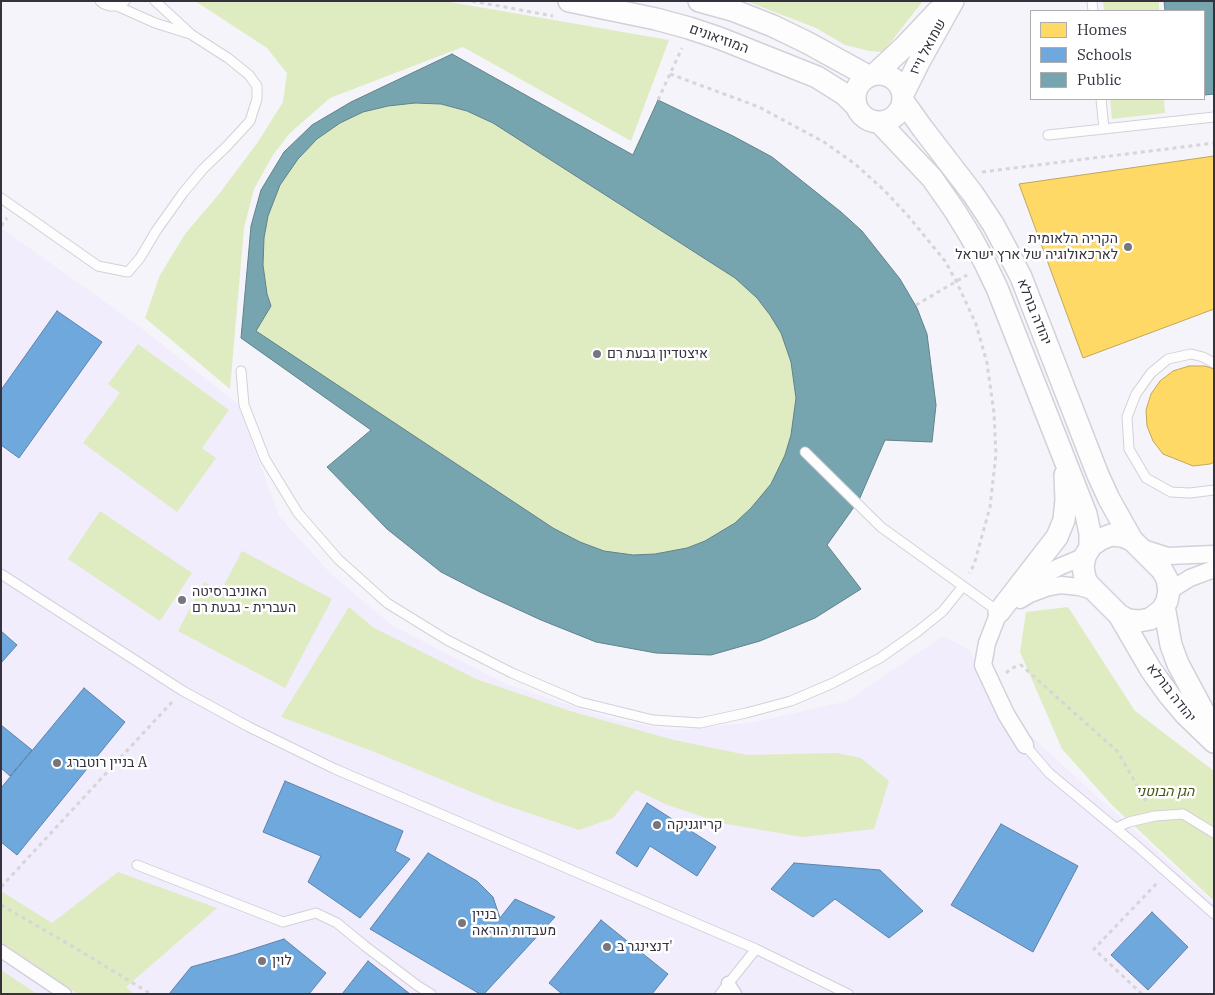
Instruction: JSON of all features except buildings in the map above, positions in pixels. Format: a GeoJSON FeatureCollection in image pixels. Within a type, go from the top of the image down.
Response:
{"type":"FeatureCollection","features":[{"type":"Feature","properties":{"kind":"street","name":"המוזיאונים"},"geometry":{"type":"LineString","coordinates":[[699,1],[735,11],[773,26],[872,75]]}},
{"type":"Feature","properties":{"kind":"street","name":"שמואל וייז"},"geometry":{"type":"LineString","coordinates":[[872,75],[904,47],[946,1]]}},
{"type":"Feature","properties":{"kind":"street","name":"שמואל וייז"},"geometry":{"type":"LineString","coordinates":[[903,98],[920,60],[953,1]]}},
{"type":"Feature","properties":{"kind":"street","name":"המוזיאונים"},"geometry":{"type":"LineString","coordinates":[[563,9],[626,12],[689,28],[817,77],[844,94],[856,106]]}},
{"type":"Feature","properties":{"kind":"street"},"geometry":{"type":"LineString","coordinates":[[883,74],[891,76],[902,87],[903,98],[902,108],[898,114],[886,121],[879,122],[872,122],[865,118],[856,106],[854,99],[855,92],[862,80],[872,75],[883,74]]}},
{"type":"Feature","properties":{"kind":"street","name":"יהודה בורלא"},"geometry":{"type":"LineString","coordinates":[[903,98],[974,194],[993,224],[1021,277],[1098,475],[1109,499],[1136,544]]}},
{"type":"Feature","properties":{"kind":"street","name":"יהודה בורלא"},"geometry":{"type":"LineString","coordinates":[[879,122],[932,178],[955,210],[986,263],[1086,514],[1090,533],[1087,552]]}},
{"type":"Feature","properties":{"kind":"street"},"geometry":{"type":"LineString","coordinates":[[1025,745],[1006,714],[983,665],[987,642],[999,612],[1057,537],[1064,520],[1066,500],[1065,462]]}},
{"type":"Feature","properties":{"kind":"street"},"geometry":{"type":"LineString","coordinates":[[999,612],[1033,580],[1087,552],[1101,538],[1111,535],[1122,536],[1136,544],[1168,556],[1214,554]]}},
{"type":"Feature","properties":{"kind":"street"},"geometry":{"type":"LineString","coordinates":[[1087,552],[1083,567],[1088,584],[1119,615],[1128,620],[1139,622],[1150,619],[1162,610],[1166,598],[1167,579],[1162,570],[1136,544]]}},
{"type":"Feature","properties":{"kind":"street"},"geometry":{"type":"LineString","coordinates":[[1166,598],[1187,579],[1214,569]]}},
{"type":"Feature","properties":{"kind":"street"},"geometry":{"type":"LineString","coordinates":[[999,612],[1030,594],[1046,588],[1061,585],[1096,592]]}},
{"type":"Feature","properties":{"kind":"street","name":"יהודה בורלא"},"geometry":{"type":"LineString","coordinates":[[1166,598],[1171,645],[1178,664],[1208,722],[1214,728]]}},
{"type":"Feature","properties":{"kind":"street","name":"יהודה בורלא"},"geometry":{"type":"LineString","coordinates":[[1119,615],[1151,670],[1169,695],[1185,714],[1214,742]]}},
{"type":"Feature","properties":{"kind":"street"},"geometry":{"type":"LineString","coordinates":[[1,951],[65,994]]}},
{"type":"Feature","properties":{"kind":"lane"},"geometry":{"type":"LineString","coordinates":[[100,1],[110,6],[121,4],[155,23],[192,35]]}},
{"type":"Feature","properties":{"kind":"lane"},"geometry":{"type":"LineString","coordinates":[[1,198],[98,266],[128,272],[140,258],[156,231],[183,193],[250,121],[257,100],[257,86],[248,75],[228,58],[192,35],[155,1]]}},
{"type":"Feature","properties":{"kind":"lane"},"geometry":{"type":"LineString","coordinates":[[1101,100],[1104,129]]}},
{"type":"Feature","properties":{"kind":"lane"},"geometry":{"type":"LineString","coordinates":[[1048,135],[1214,116]]}},
{"type":"Feature","properties":{"kind":"lane"},"geometry":{"type":"LineString","coordinates":[[1214,363],[1203,357],[1191,354],[1168,359],[1151,373],[1136,394],[1127,417],[1129,448],[1146,478],[1171,492],[1190,493],[1214,490]]}},
{"type":"Feature","properties":{"kind":"lane"},"geometry":{"type":"LineString","coordinates":[[241,371],[244,405],[265,459],[298,513],[338,560],[387,602],[447,640],[512,673],[580,702],[653,720],[700,723],[791,701],[833,683],[880,658],[943,611],[963,586]]}},
{"type":"Feature","properties":{"kind":"lane"},"geometry":{"type":"LineString","coordinates":[[805,452],[881,527],[999,612]]}},
{"type":"Feature","properties":{"kind":"lane"},"geometry":{"type":"LineString","coordinates":[[1,574],[183,691],[335,769],[756,948],[848,994]]}},
{"type":"Feature","properties":{"kind":"lane"},"geometry":{"type":"LineString","coordinates":[[1025,745],[1049,773],[1116,828],[1214,914]]}},
{"type":"Feature","properties":{"kind":"lane"},"geometry":{"type":"LineString","coordinates":[[1116,828],[1129,822],[1155,816],[1183,814],[1214,833]]}},
{"type":"Feature","properties":{"kind":"lane"},"geometry":{"type":"LineString","coordinates":[[137,865],[283,922],[316,913],[337,923],[431,994]]}},
{"type":"Feature","properties":{"kind":"lane"},"geometry":{"type":"LineString","coordinates":[[720,994],[732,988],[756,948]]}},
{"type":"Feature","properties":{"kind":"path"},"geometry":{"type":"LineString","coordinates":[[472,1],[563,9]]}},
{"type":"Feature","properties":{"kind":"path"},"geometry":{"type":"LineString","coordinates":[[658,100],[689,28]]}},
{"type":"Feature","properties":{"kind":"path"},"geometry":{"type":"LineString","coordinates":[[670,74],[760,107],[824,142],[855,164],[884,190],[945,261],[976,324],[987,363],[994,413],[996,454],[990,507],[974,565],[963,586]]}},
{"type":"Feature","properties":{"kind":"path"},"geometry":{"type":"LineString","coordinates":[[959,175],[1214,143]]}},
{"type":"Feature","properties":{"kind":"path"},"geometry":{"type":"LineString","coordinates":[[916,305],[986,263]]}},
{"type":"Feature","properties":{"kind":"path"},"geometry":{"type":"LineString","coordinates":[[1021,665],[1118,752],[1155,816]]}},
{"type":"Feature","properties":{"kind":"path"},"geometry":{"type":"LineString","coordinates":[[1,887],[183,691]]}},
{"type":"Feature","properties":{"kind":"path"},"geometry":{"type":"LineString","coordinates":[[1142,994],[1094,949],[1167,873]]}},
{"type":"Feature","properties":{"kind":"path"},"geometry":{"type":"LineString","coordinates":[[1,905],[77,948],[151,994]]}},
{"type":"Feature","properties":{"kind":"shaded area","name":"האוניברסיטה העברית - גבעת רם"},"geometry":{"type":"Polygon","coordinates":[[[1,228],[132,321],[238,404],[279,516],[331,574],[393,626],[506,684],[612,719],[671,730],[751,723],[847,701],[943,636],[969,650],[999,707],[1214,903],[1214,994],[1,994],[1,228]]]}},
{"type":"Feature","properties":{"kind":"green space"},"geometry":{"type":"Polygon","coordinates":[[[195,1],[444,1],[669,40],[631,141],[463,47],[330,98],[290,133],[273,155],[254,189],[244,228],[230,389],[145,318],[160,275],[185,234],[219,194],[258,142],[283,102],[287,73],[267,48],[195,1]]]}},
{"type":"Feature","properties":{"kind":"green space"},"geometry":{"type":"Polygon","coordinates":[[[746,1],[923,1],[883,52],[845,45],[816,28],[746,1]]]}},
{"type":"Feature","properties":{"kind":"green space"},"geometry":{"type":"Polygon","coordinates":[[[1103,1],[1159,1],[1159,10],[1104,10],[1103,1]]]}},
{"type":"Feature","properties":{"kind":"green space","name":"איצטדיון גבעת רם"},"geometry":{"type":"Polygon","coordinates":[[[452,54],[632,154],[658,100],[733,136],[772,157],[841,212],[862,231],[900,279],[917,308],[927,334],[936,405],[932,442],[885,441],[859,500],[827,545],[861,589],[815,618],[760,641],[711,655],[656,653],[596,642],[541,620],[441,572],[371,430],[241,338],[251,226],[261,190],[284,152],[312,125],[351,102],[452,54]]]}},
{"type":"Feature","properties":{"kind":"green space"},"geometry":{"type":"Polygon","coordinates":[[[1110,100],[1164,100],[1165,113],[1112,119],[1110,100]]]}},
{"type":"Feature","properties":{"kind":"green space"},"geometry":{"type":"Polygon","coordinates":[[[138,344],[229,410],[202,448],[216,458],[177,512],[83,443],[120,393],[108,384],[138,344]]]}},
{"type":"Feature","properties":{"kind":"green space"},"geometry":{"type":"Polygon","coordinates":[[[100,511],[192,573],[160,621],[68,559],[100,511]]]}},
{"type":"Feature","properties":{"kind":"green space"},"geometry":{"type":"Polygon","coordinates":[[[242,551],[332,599],[285,688],[178,631],[204,582],[221,591],[242,551]]]}},
{"type":"Feature","properties":{"kind":"green space"},"geometry":{"type":"Polygon","coordinates":[[[349,607],[374,628],[476,679],[570,711],[674,740],[747,755],[837,753],[861,758],[889,781],[874,829],[802,837],[721,823],[665,804],[636,790],[613,818],[579,830],[496,802],[377,753],[281,717],[349,607]]]}},
{"type":"Feature","properties":{"kind":"green space","name":"הגן הבוטני"},"geometry":{"type":"Polygon","coordinates":[[[1068,607],[1135,711],[1214,771],[1214,901],[1112,805],[1062,749],[1020,652],[1026,612],[1068,607]]]}},
{"type":"Feature","properties":{"kind":"green space"},"geometry":{"type":"Polygon","coordinates":[[[118,872],[217,908],[126,987],[134,994],[78,994],[1,942],[1,891],[52,923],[118,872]]]}},
{"type":"Feature","properties":{"kind":"green space"},"geometry":{"type":"Polygon","coordinates":[[[1,970],[37,994],[1,994],[1,970]]]}},
{"type":"Feature","properties":{"kind":"place","name":"הקריה הלאומית לארכאולוגיה של ארץ ישראל"},"geometry":{"type":"Point","coordinates":[1128,247]}},
{"type":"Feature","properties":{"kind":"place","name":"איצטדיון גבעת רם"},"geometry":{"type":"Point","coordinates":[597,354]}},
{"type":"Feature","properties":{"kind":"place","name":"האוניברסיטה העברית - גבעת רם"},"geometry":{"type":"Point","coordinates":[182,600]}},
{"type":"Feature","properties":{"kind":"place","name":"בניין רוטברג A"},"geometry":{"type":"Point","coordinates":[57,763]}},
{"type":"Feature","properties":{"kind":"place","name":"קריוגניקה"},"geometry":{"type":"Point","coordinates":[657,825]}},
{"type":"Feature","properties":{"kind":"place","name":"בניין מעבדות הוראה"},"geometry":{"type":"Point","coordinates":[462,923]}},
{"type":"Feature","properties":{"kind":"place","name":"דנצינגר ב'"},"geometry":{"type":"Point","coordinates":[607,947]}},
{"type":"Feature","properties":{"kind":"place","name":"לוין"},"geometry":{"type":"Point","coordinates":[262,961]}}]}
